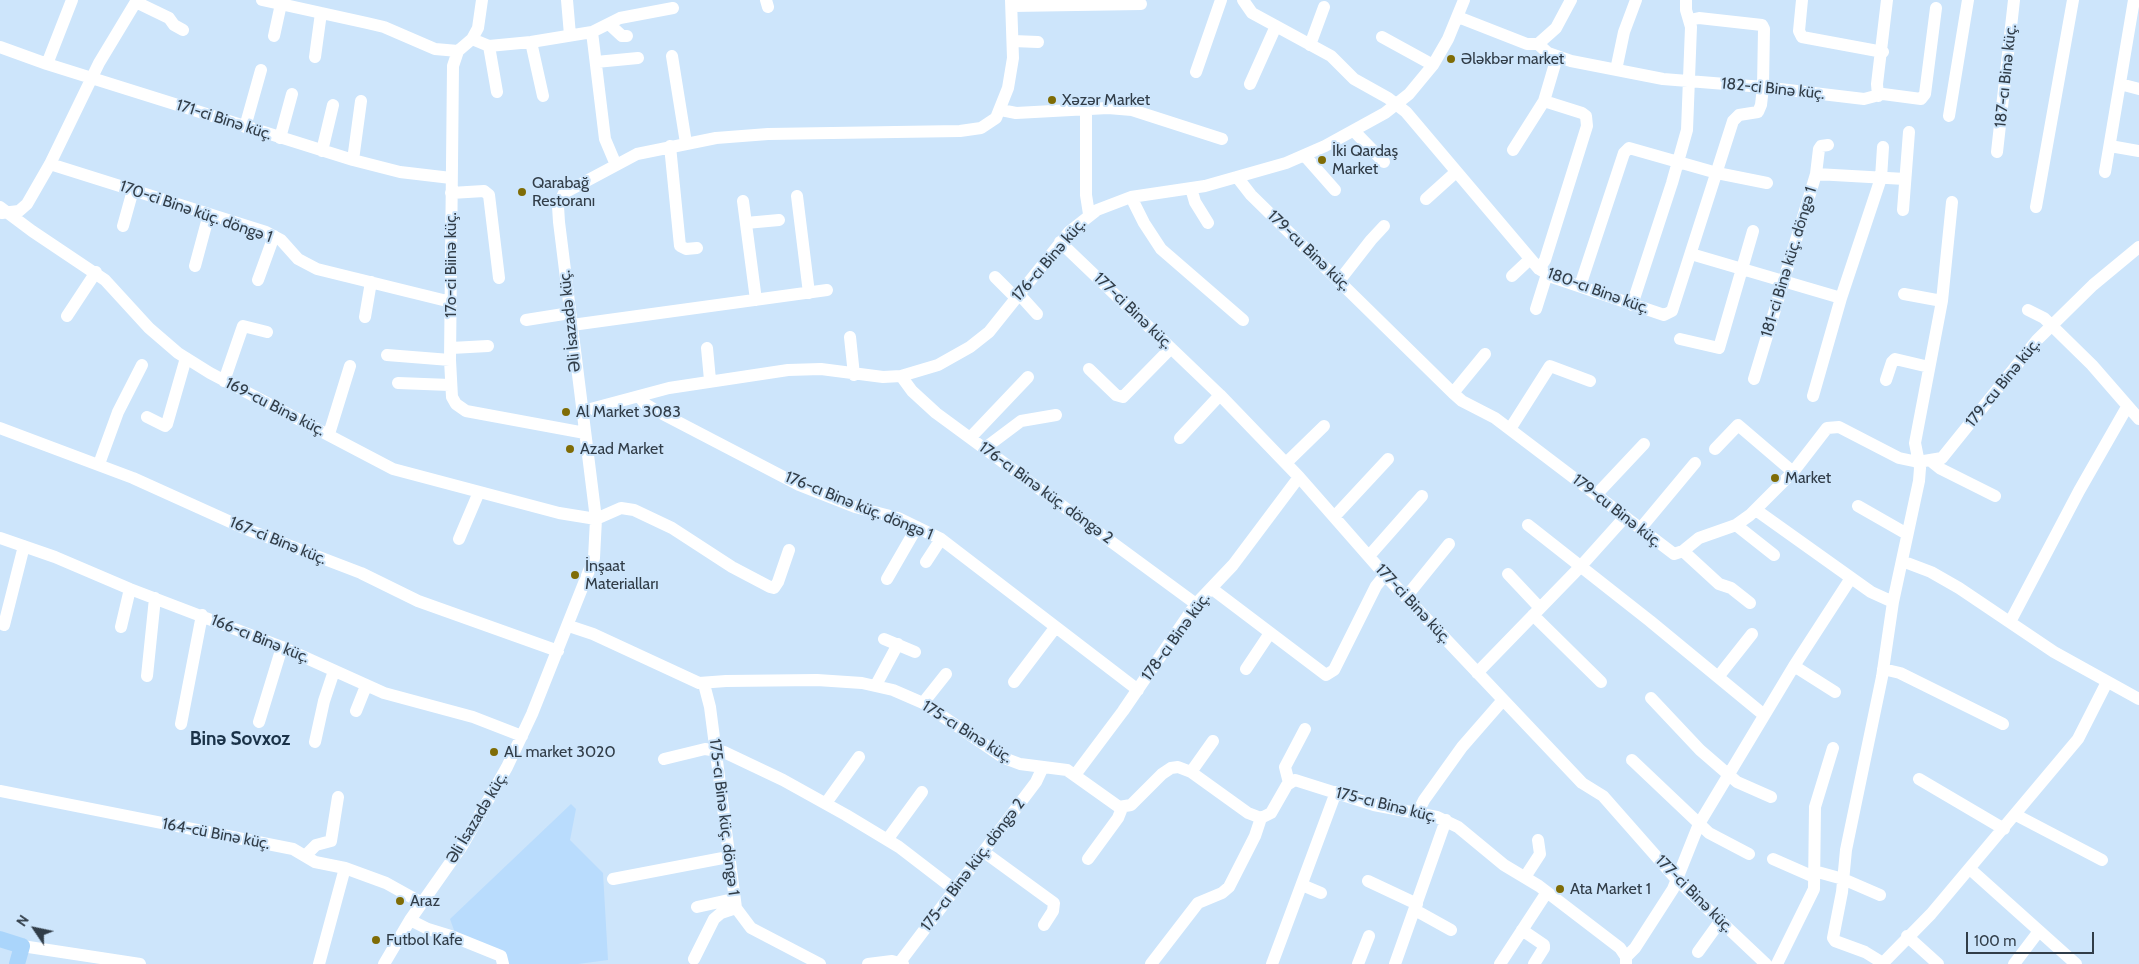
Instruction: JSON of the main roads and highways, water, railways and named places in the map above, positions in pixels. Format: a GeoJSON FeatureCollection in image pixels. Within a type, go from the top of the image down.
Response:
{"type":"FeatureCollection","features":[{"type":"Feature","properties":{"kind":"main road"},"geometry":{"type":"LineString","coordinates":[[0,939],[22,946]]}},
{"type":"Feature","properties":{"kind":"main road"},"geometry":{"type":"LineString","coordinates":[[0,945],[22,946]]}},
{"type":"Feature","properties":{"kind":"main road"},"geometry":{"type":"LineString","coordinates":[[17,964],[22,946]]}},
{"type":"Feature","properties":{"kind":"place","name":"Ələkbər market"},"geometry":{"type":"Point","coordinates":[1451,59]}},
{"type":"Feature","properties":{"kind":"place","name":"Xəzər Market"},"geometry":{"type":"Point","coordinates":[1052,100]}},
{"type":"Feature","properties":{"kind":"place","name":"İki Qardaş Market"},"geometry":{"type":"Point","coordinates":[1322,160]}},
{"type":"Feature","properties":{"kind":"place","name":"Qarabağ Restoranı"},"geometry":{"type":"Point","coordinates":[522,192]}},
{"type":"Feature","properties":{"kind":"place","name":"Al Market 3083"},"geometry":{"type":"Point","coordinates":[566,412]}},
{"type":"Feature","properties":{"kind":"place","name":"Azad Market"},"geometry":{"type":"Point","coordinates":[570,449]}},
{"type":"Feature","properties":{"kind":"place","name":"Market"},"geometry":{"type":"Point","coordinates":[1775,478]}},
{"type":"Feature","properties":{"kind":"place","name":"İnşaat Materialları"},"geometry":{"type":"Point","coordinates":[575,575]}},
{"type":"Feature","properties":{"kind":"place","name":"AL market 3020"},"geometry":{"type":"Point","coordinates":[494,752]}},
{"type":"Feature","properties":{"kind":"place","name":"Ata Market 1"},"geometry":{"type":"Point","coordinates":[1560,889]}},
{"type":"Feature","properties":{"kind":"place","name":"Araz"},"geometry":{"type":"Point","coordinates":[400,901]}},
{"type":"Feature","properties":{"kind":"place","name":"Futbol Kafe"},"geometry":{"type":"Point","coordinates":[376,940]}},
{"type":"Feature","properties":{"kind":"district","name":"Binə Sovxoz"},"geometry":{"type":"Point","coordinates":[240,739]}}]}
